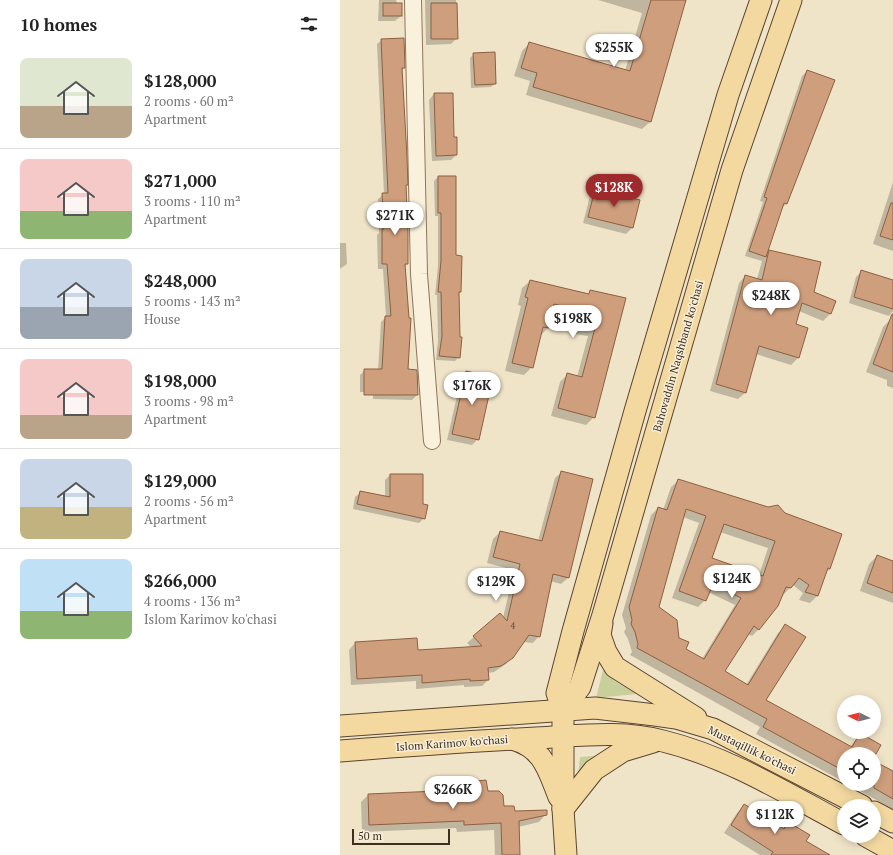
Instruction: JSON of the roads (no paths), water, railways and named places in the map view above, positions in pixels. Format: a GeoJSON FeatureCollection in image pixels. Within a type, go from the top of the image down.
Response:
{"type":"FeatureCollection","features":[{"type":"Feature","properties":{"kind":"main road"},"geometry":{"type":"LineString","coordinates":[[566,855],[563,809],[563,710],[557,693],[573,631],[728,95],[761,0]]}},
{"type":"Feature","properties":{"kind":"main road","name":"Bahovaddin Naqshband ko'chasi"},"geometry":{"type":"LineString","coordinates":[[563,710],[580,687],[603,615],[732,170],[790,0]]}},
{"type":"Feature","properties":{"kind":"main road"},"geometry":{"type":"LineString","coordinates":[[603,615],[600,635],[606,652],[616,667],[713,729]]}},
{"type":"Feature","properties":{"kind":"main road","name":"Mustaqillik ko'chasi"},"geometry":{"type":"LineString","coordinates":[[563,710],[595,708],[655,715],[676,718],[713,729],[848,799]]}},
{"type":"Feature","properties":{"kind":"main road"},"geometry":{"type":"LineString","coordinates":[[340,726],[563,710]]}},
{"type":"Feature","properties":{"kind":"main road","name":"Mustaqillik ko'chasi"},"geometry":{"type":"LineString","coordinates":[[563,735],[621,734],[661,740],[693,749],[749,773],[837,820]]}},
{"type":"Feature","properties":{"kind":"main road","name":"Islom Karimov ko'chasi"},"geometry":{"type":"LineString","coordinates":[[340,751],[563,735]]}},
{"type":"Feature","properties":{"kind":"main road"},"geometry":{"type":"LineString","coordinates":[[512,739],[525,743],[546,763],[563,809]]}},
{"type":"Feature","properties":{"kind":"main road"},"geometry":{"type":"LineString","coordinates":[[563,809],[594,770],[608,760],[623,751],[661,740]]}},
{"type":"Feature","properties":{"kind":"main road"},"geometry":{"type":"LineString","coordinates":[[881,816],[893,822]]}},
{"type":"Feature","properties":{"kind":"main road"},"geometry":{"type":"LineString","coordinates":[[879,843],[893,851]]}},
{"type":"Feature","properties":{"kind":"street"},"geometry":{"type":"LineString","coordinates":[[414,0],[419,274],[432,441]]}}]}
